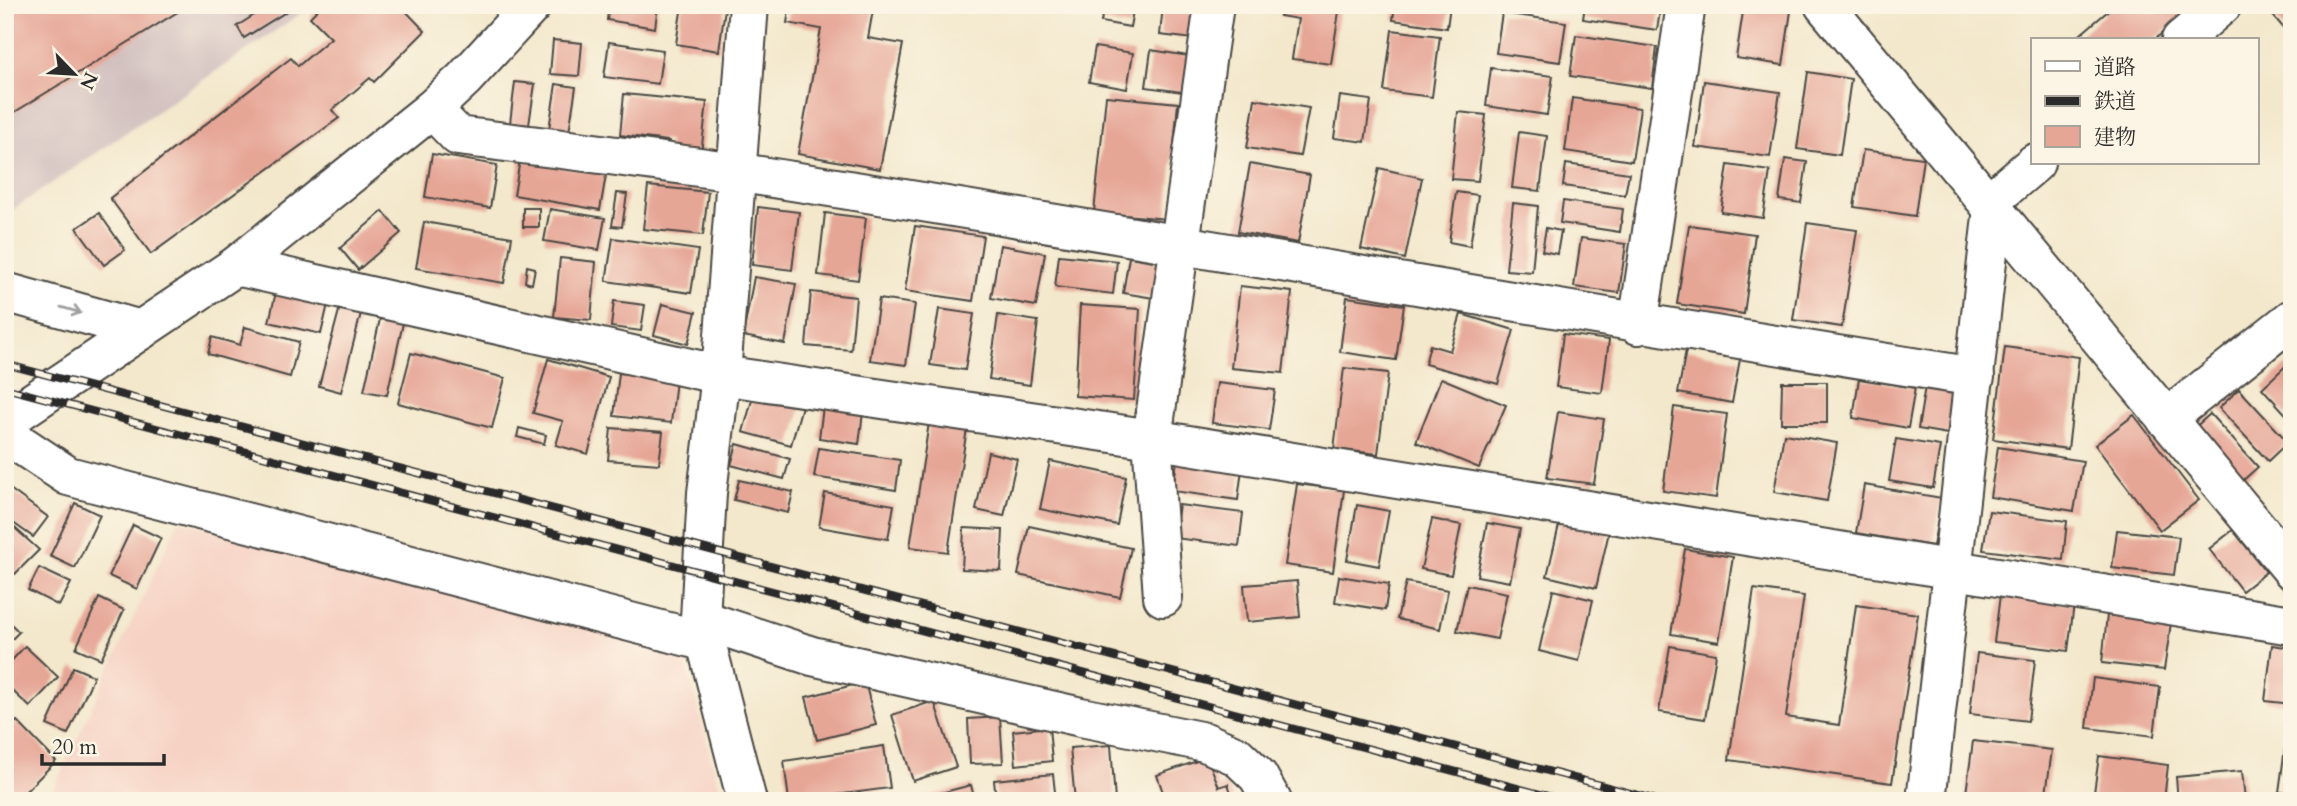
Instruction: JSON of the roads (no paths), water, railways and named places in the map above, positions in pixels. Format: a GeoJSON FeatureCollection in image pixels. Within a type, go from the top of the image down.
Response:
{"type":"FeatureCollection","features":[{"type":"Feature","properties":{"kind":"street"},"geometry":{"type":"LineString","coordinates":[[5,421],[236,266],[432,109],[464,79],[532,5]]}},
{"type":"Feature","properties":{"kind":"street"},"geometry":{"type":"LineString","coordinates":[[747,801],[703,631],[707,493],[721,375],[749,5]]}},
{"type":"Feature","properties":{"kind":"street"},"geometry":{"type":"LineString","coordinates":[[1163,597],[1152,439],[1214,5]]}},
{"type":"Feature","properties":{"kind":"street"},"geometry":{"type":"LineString","coordinates":[[1637,325],[1686,5]]}},
{"type":"Feature","properties":{"kind":"street"},"geometry":{"type":"LineString","coordinates":[[1824,5],[2292,570]]}},
{"type":"Feature","properties":{"kind":"street"},"geometry":{"type":"LineString","coordinates":[[2183,38],[2222,5]]}},
{"type":"Feature","properties":{"kind":"street"},"geometry":{"type":"LineString","coordinates":[[432,109],[458,136],[737,173],[1178,244],[1637,325],[1975,377]]}},
{"type":"Feature","properties":{"kind":"street"},"geometry":{"type":"LineString","coordinates":[[1926,801],[1975,377],[1991,205],[2034,164]]}},
{"type":"Feature","properties":{"kind":"street"},"geometry":{"type":"LineString","coordinates":[[236,266],[721,375],[1152,439],[1646,522],[1951,568],[2292,625]]}},
{"type":"Feature","properties":{"kind":"street"},"geometry":{"type":"LineString","coordinates":[[5,292],[141,330]]}},
{"type":"Feature","properties":{"kind":"street"},"geometry":{"type":"LineString","coordinates":[[2166,419],[2292,319]]}},
{"type":"Feature","properties":{"kind":"street"},"geometry":{"type":"LineString","coordinates":[[5,434],[68,476],[703,631],[1081,717],[1205,741],[1237,756],[1258,776],[1272,801]]}},
{"type":"Feature","properties":{"kind":"railway"},"geometry":{"type":"LineString","coordinates":[[5,364],[1661,801]]}},
{"type":"Feature","properties":{"kind":"railway"},"geometry":{"type":"LineString","coordinates":[[5,388],[1567,801]]}}]}
